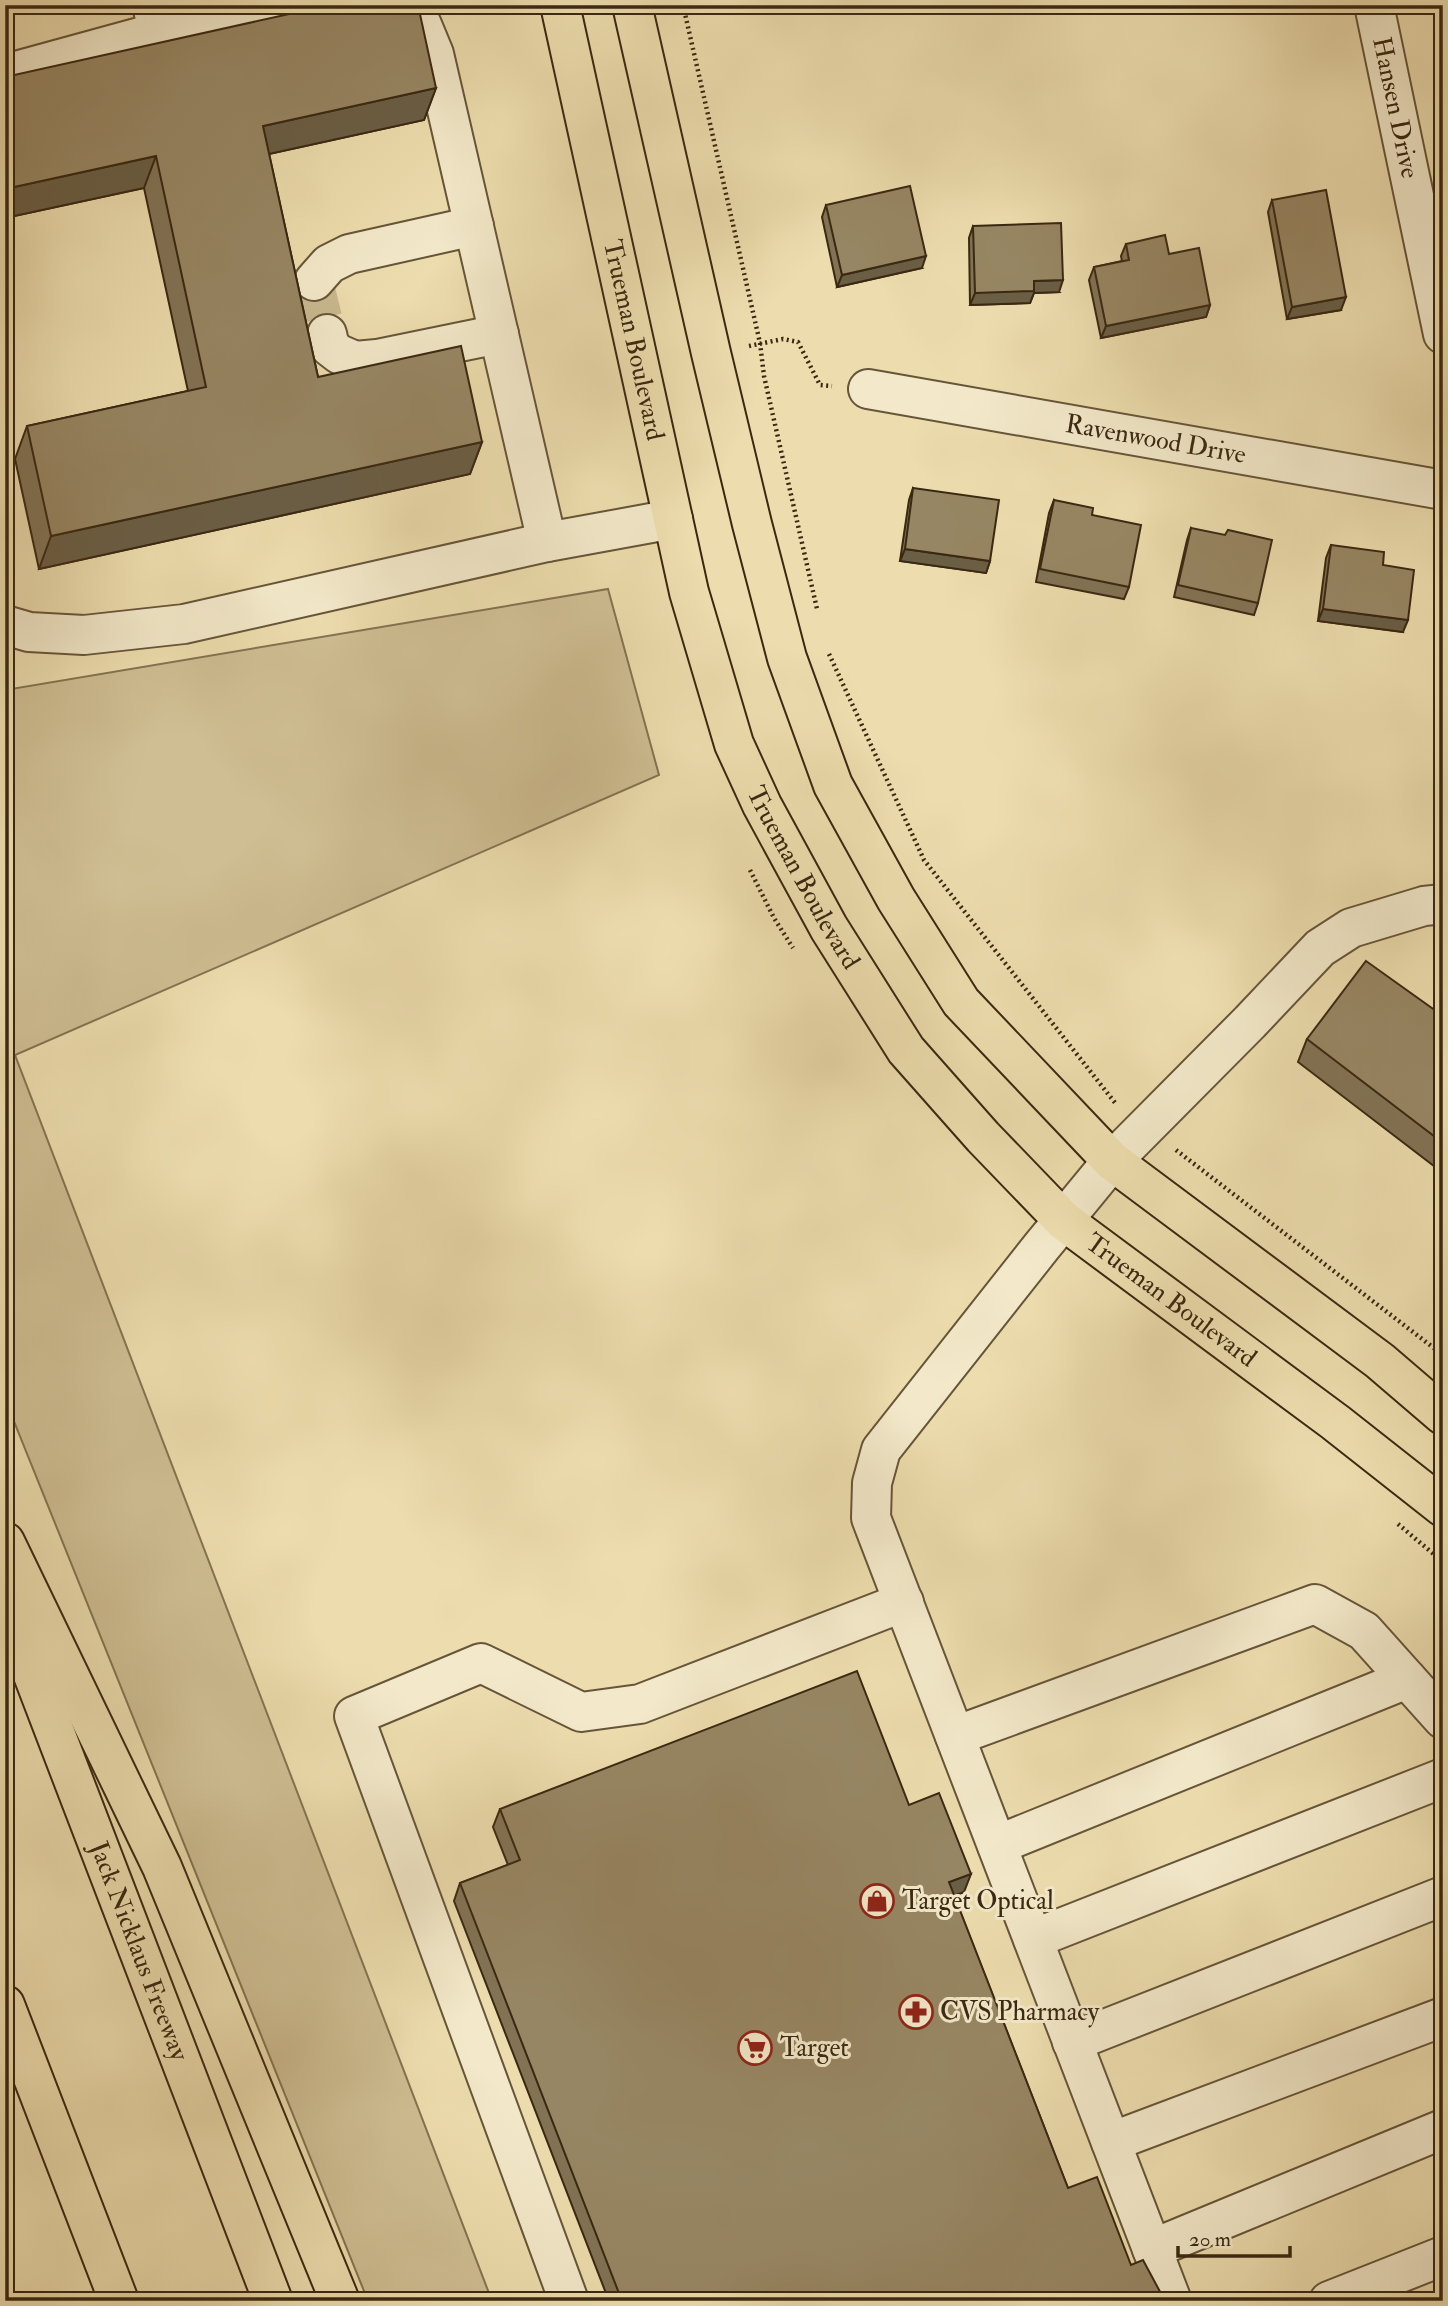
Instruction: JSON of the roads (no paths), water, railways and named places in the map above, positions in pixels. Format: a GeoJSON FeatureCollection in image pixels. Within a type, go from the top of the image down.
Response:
{"type":"FeatureCollection","features":[{"type":"Feature","properties":{"kind":"main road","name":"Trueman Boulevard"},"geometry":{"type":"LineString","coordinates":[[560,5],[689,592],[734,744],[762,805],[828,928],[906,1050],[1064,1221],[1335,1422],[1443,1507]]}},
{"type":"Feature","properties":{"kind":"main road"},"geometry":{"type":"LineString","coordinates":[[632,5],[752,524],[787,658],[833,785],[896,899],[961,1002],[1112,1161],[1380,1362],[1443,1415]]}},
{"type":"Feature","properties":{"kind":"main road"},"geometry":{"type":"LineString","coordinates":[[5,1542],[162,1867],[340,2301]]}},
{"type":"Feature","properties":{"kind":"main road","name":"Jack Nicklaus Freeway"},"geometry":{"type":"LineString","coordinates":[[5,1602],[274,2301]]}},
{"type":"Feature","properties":{"kind":"main road"},"geometry":{"type":"LineString","coordinates":[[5,2004],[119,2301]]}},
{"type":"Feature","properties":{"kind":"main road"},"geometry":{"type":"LineString","coordinates":[[29,2066],[102,2301]]}},
{"type":"Feature","properties":{"kind":"street"},"geometry":{"type":"LineString","coordinates":[[5,74],[155,19],[267,5]]}},
{"type":"Feature","properties":{"kind":"street"},"geometry":{"type":"LineString","coordinates":[[403,5],[422,25],[434,54],[547,542]]}},
{"type":"Feature","properties":{"kind":"street","name":"Hansen Drive"},"geometry":{"type":"LineString","coordinates":[[1374,5],[1443,334]]}},
{"type":"Feature","properties":{"kind":"street"},"geometry":{"type":"LineString","coordinates":[[314,281],[329,264],[349,254],[474,226]]}},
{"type":"Feature","properties":{"kind":"street"},"geometry":{"type":"LineString","coordinates":[[327,334],[330,347],[355,361],[499,334]]}},
{"type":"Feature","properties":{"kind":"street","name":"Ravenwood Drive"},"geometry":{"type":"LineString","coordinates":[[868,389],[1443,490]]}},
{"type":"Feature","properties":{"kind":"street"},"geometry":{"type":"LineString","coordinates":[[5,625],[29,632],[84,635],[184,624],[547,542],[673,519]]}},
{"type":"Feature","properties":{"kind":"street"},"geometry":{"type":"LineString","coordinates":[[1172,2301],[871,1518],[872,1483],[881,1450],[1112,1161],[1320,948],[1351,928],[1424,906],[1443,904]]}},
{"type":"Feature","properties":{"kind":"street"},"geometry":{"type":"LineString","coordinates":[[569,2301],[354,1716],[481,1663],[581,1713],[640,1704],[904,1602]]}},
{"type":"Feature","properties":{"kind":"street"},"geometry":{"type":"LineString","coordinates":[[955,1736],[1315,1604],[1364,1631],[1443,1719]]}},
{"type":"Feature","properties":{"kind":"street"},"geometry":{"type":"LineString","coordinates":[[997,1845],[1408,1679]]}},
{"type":"Feature","properties":{"kind":"street"},"geometry":{"type":"LineString","coordinates":[[1033,1939],[1443,1778]]}},
{"type":"Feature","properties":{"kind":"street"},"geometry":{"type":"LineString","coordinates":[[1072,2042],[1443,1896]]}},
{"type":"Feature","properties":{"kind":"street"},"geometry":{"type":"LineString","coordinates":[[1111,2142],[1443,2017]]}},
{"type":"Feature","properties":{"kind":"street"},"geometry":{"type":"LineString","coordinates":[[1152,2249],[1443,2129]]}},
{"type":"Feature","properties":{"kind":"street"},"geometry":{"type":"LineString","coordinates":[[1329,2301],[1443,2256]]}},
{"type":"Feature","properties":{"kind":"tunnel"},"geometry":{"type":"LineString","coordinates":[[314,281],[327,334]]}},
{"type":"Feature","properties":{"kind":"place","name":"Target Optical"},"geometry":{"type":"Point","coordinates":[877,1901]}},
{"type":"Feature","properties":{"kind":"place","name":"CVS Pharmacy"},"geometry":{"type":"Point","coordinates":[916,2012]}},
{"type":"Feature","properties":{"kind":"place","name":"Target"},"geometry":{"type":"Point","coordinates":[755,2048]}}]}
